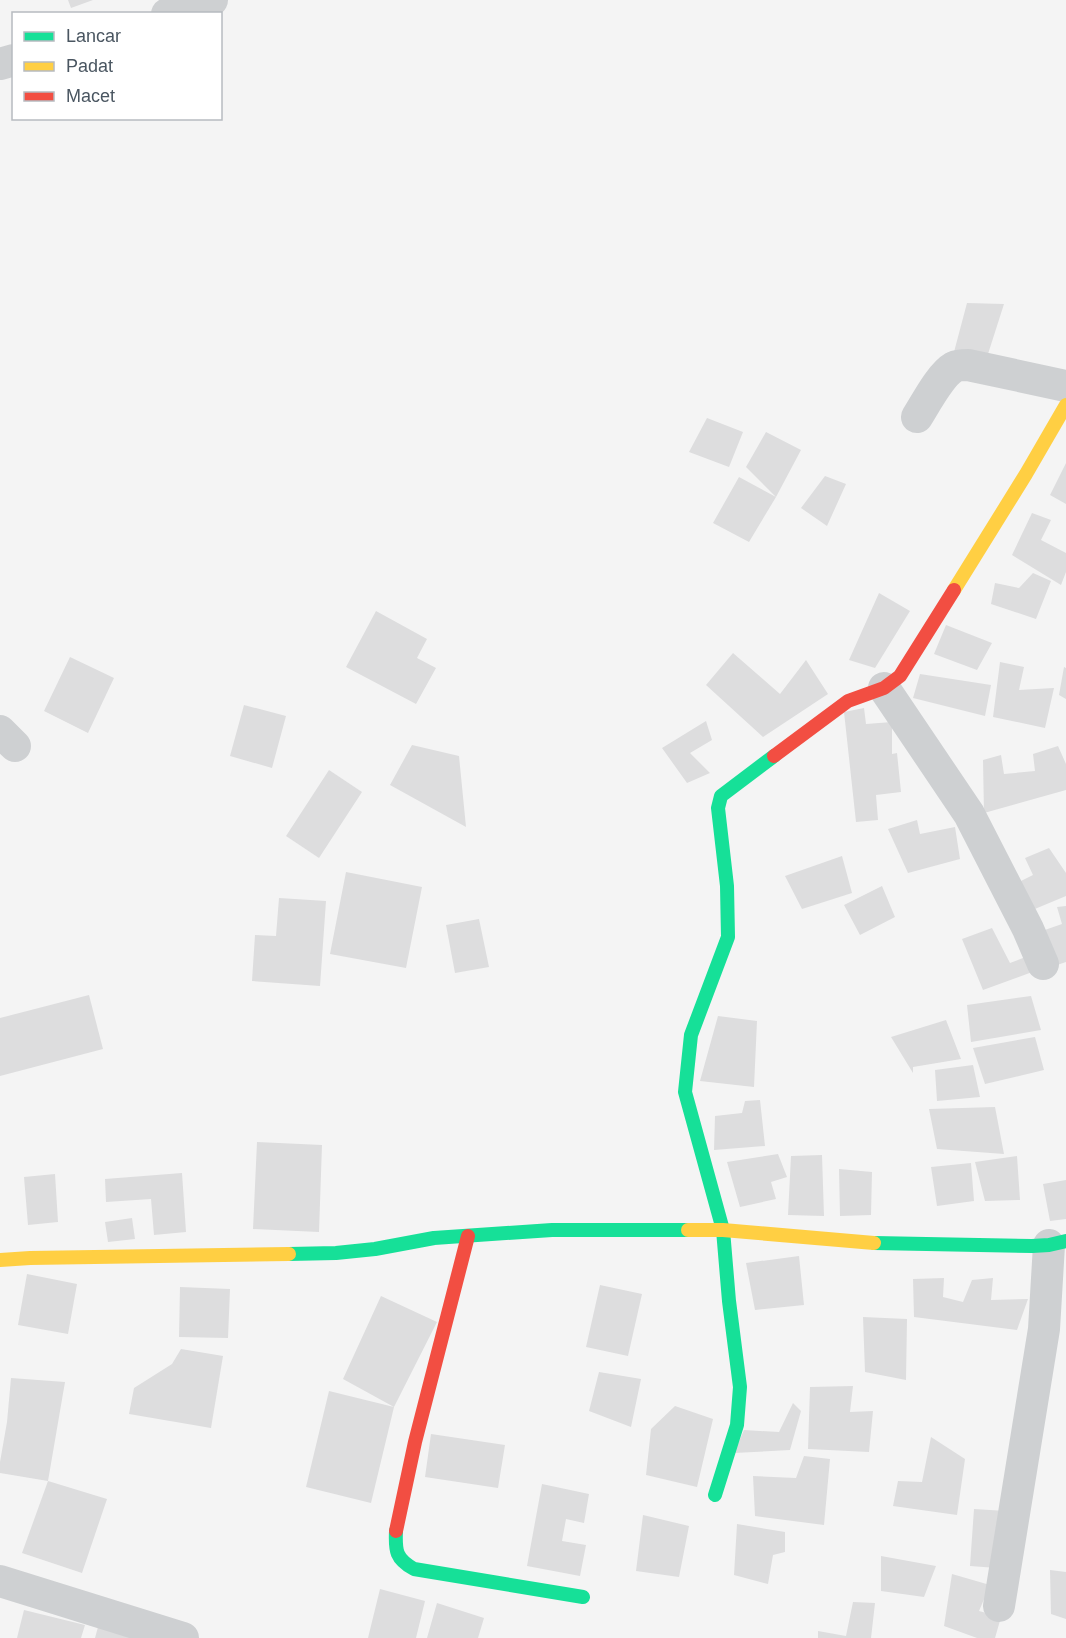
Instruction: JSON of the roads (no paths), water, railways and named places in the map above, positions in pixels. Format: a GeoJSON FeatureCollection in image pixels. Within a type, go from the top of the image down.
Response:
{"type":"FeatureCollection","features":[{"type":"Feature","properties":{"kind":"street"},"geometry":{"type":"LineString","coordinates":[[173,12],[212,0]]}},
{"type":"Feature","properties":{"kind":"street"},"geometry":{"type":"LineString","coordinates":[[917,417],[943,377],[957,365],[968,365],[1066,386]]}},
{"type":"Feature","properties":{"kind":"street"},"geometry":{"type":"LineString","coordinates":[[715,1495],[737,1425],[740,1387],[723,1230],[685,1092],[691,1035],[728,937],[727,886],[718,808],[721,796],[848,701],[884,688],[900,676],[1026,474],[1066,405]]}},
{"type":"Feature","properties":{"kind":"street"},"geometry":{"type":"LineString","coordinates":[[884,688],[969,814],[1028,929],[1043,964]]}},
{"type":"Feature","properties":{"kind":"street"},"geometry":{"type":"LineString","coordinates":[[0,1260],[336,1253],[375,1249],[434,1238],[552,1230],[723,1230],[863,1243],[1032,1246],[1058,1243],[1055,1332],[999,1606]]}},
{"type":"Feature","properties":{"kind":"street"},"geometry":{"type":"LineString","coordinates":[[468,1236],[415,1442],[396,1525],[395,1547],[402,1562],[414,1569],[583,1597]]}},
{"type":"Feature","properties":{"kind":"street"},"geometry":{"type":"LineString","coordinates":[[0,1581],[183,1638]]}}]}
